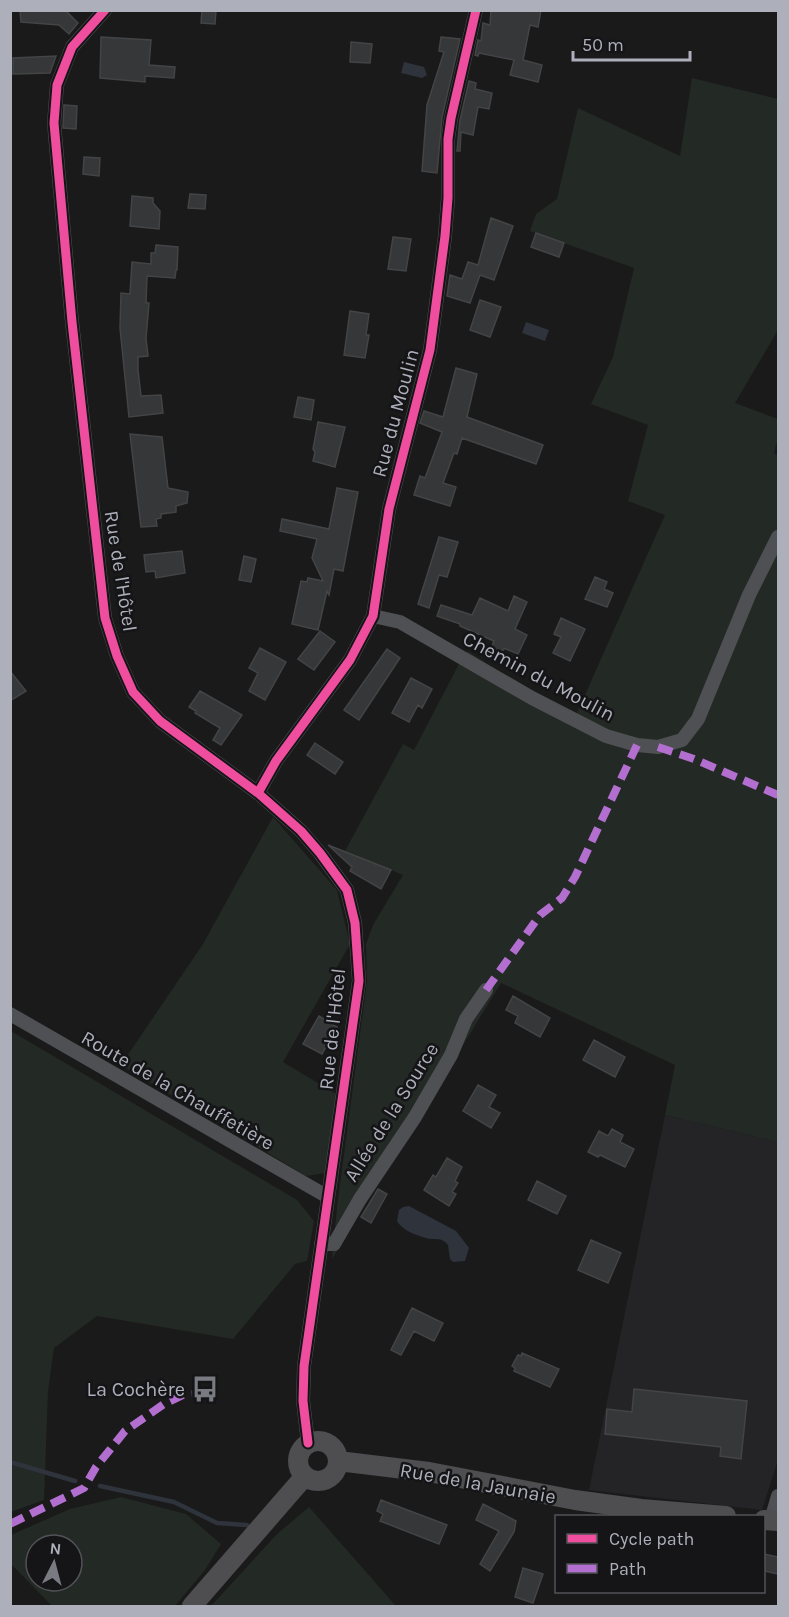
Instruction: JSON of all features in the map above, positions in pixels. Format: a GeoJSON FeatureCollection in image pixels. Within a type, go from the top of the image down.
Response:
{"type":"FeatureCollection","features":[{"type":"Feature","properties":{"kind":"main road"},"geometry":{"type":"LineString","coordinates":[[318,1441],[328,1444],[335,1451],[338,1461],[336,1470],[330,1477],[322,1481],[313,1481],[299,1468],[298,1459],[301,1450],[308,1443],[318,1441]]}},
{"type":"Feature","properties":{"kind":"main road","name":"Rue de la Jaunaie"},"geometry":{"type":"LineString","coordinates":[[338,1461],[429,1472],[586,1502],[714,1515]]}},
{"type":"Feature","properties":{"kind":"main road"},"geometry":{"type":"LineString","coordinates":[[192,1606],[305,1476]]}},
{"type":"Feature","properties":{"kind":"street","name":"Rue de l'Hôtel"},"geometry":{"type":"LineString","coordinates":[[105,10],[72,47],[57,85],[54,123],[72,322],[105,618],[117,656],[133,692],[160,721],[258,793],[301,831],[346,890],[355,923],[359,981],[304,1366],[303,1401],[308,1443]]}},
{"type":"Feature","properties":{"kind":"street","name":"Rue du Moulin"},"geometry":{"type":"LineString","coordinates":[[258,793],[276,761],[350,660],[373,616],[389,509],[430,350],[445,236],[448,198],[448,139],[476,10]]}},
{"type":"Feature","properties":{"kind":"street","name":"Chemin du Moulin"},"geometry":{"type":"LineString","coordinates":[[373,616],[400,622],[532,698],[606,736],[637,745],[658,747],[682,740],[698,719],[749,595],[778,537]]}},
{"type":"Feature","properties":{"kind":"street","name":"Allée de la Source"},"geometry":{"type":"LineString","coordinates":[[321,1244],[334,1244],[360,1199],[415,1117],[451,1055],[466,1018],[486,990]]}},
{"type":"Feature","properties":{"kind":"street","name":"Route de la Chauffetière"},"geometry":{"type":"LineString","coordinates":[[10,1014],[328,1197]]}},
{"type":"Feature","properties":{"kind":"street"},"geometry":{"type":"LineString","coordinates":[[771,1520],[778,1496]]}},
{"type":"Feature","properties":{"kind":"shaded area"},"geometry":{"type":"Polygon","coordinates":[[[404,62],[424,67],[427,75],[422,78],[401,73],[404,62]]]}},
{"type":"Feature","properties":{"kind":"shaded area"},"geometry":{"type":"Polygon","coordinates":[[[692,78],[778,99],[778,330],[735,403],[778,419],[778,437],[774,453],[778,456],[778,1142],[665,1115],[675,1065],[501,983],[332,1259],[367,981],[366,944],[373,925],[403,875],[345,851],[403,744],[414,750],[468,651],[516,683],[576,715],[665,515],[628,501],[648,425],[591,404],[613,357],[634,268],[530,231],[536,214],[557,199],[578,108],[680,156],[692,78]]]}},
{"type":"Feature","properties":{"kind":"shaded area"},"geometry":{"type":"Polygon","coordinates":[[[526,322],[549,330],[545,341],[522,333],[526,322]]]}},
{"type":"Feature","properties":{"kind":"shaded area"},"geometry":{"type":"Polygon","coordinates":[[[273,817],[337,890],[350,944],[283,1062],[336,1094],[326,1173],[306,1176],[121,1065],[203,944],[273,817]]]}},
{"type":"Feature","properties":{"kind":"shaded area"},"geometry":{"type":"Polygon","coordinates":[[[11,1031],[297,1200],[314,1221],[307,1261],[295,1264],[233,1339],[97,1316],[54,1348],[48,1391],[44,1500],[11,1512],[11,1031]]]}},
{"type":"Feature","properties":{"kind":"shaded area"},"geometry":{"type":"Polygon","coordinates":[[[665,1115],[778,1142],[778,1460],[762,1510],[589,1490],[665,1115]]]}},
{"type":"Feature","properties":{"kind":"shaded area"},"geometry":{"type":"Polygon","coordinates":[[[409,1206],[456,1231],[469,1248],[465,1261],[453,1262],[450,1259],[448,1245],[443,1241],[422,1237],[402,1227],[397,1221],[399,1210],[409,1206]]]}},
{"type":"Feature","properties":{"kind":"shaded area"},"geometry":{"type":"Polygon","coordinates":[[[121,1497],[186,1514],[221,1544],[205,1570],[175,1606],[52,1606],[39,1593],[84,1593],[84,1533],[24,1533],[24,1577],[11,1564],[11,1535],[70,1509],[121,1497]]]}},
{"type":"Feature","properties":{"kind":"shaded area"},"geometry":{"type":"Polygon","coordinates":[[[309,1507],[396,1606],[211,1606],[277,1534],[309,1507]]]}},
{"type":"Feature","properties":{"kind":"building"},"geometry":{"type":"Polygon","coordinates":[[[20,10],[65,10],[78,23],[69,34],[59,25],[21,22],[20,10]]]}},
{"type":"Feature","properties":{"kind":"building"},"geometry":{"type":"Polygon","coordinates":[[[202,10],[216,10],[215,24],[201,23],[202,10]]]}},
{"type":"Feature","properties":{"kind":"building"},"geometry":{"type":"Polygon","coordinates":[[[491,10],[541,10],[538,27],[530,25],[523,60],[542,65],[538,82],[510,75],[514,60],[479,53],[478,56],[475,55],[478,40],[481,41],[483,23],[490,25],[491,10]]]}},
{"type":"Feature","properties":{"kind":"building"},"geometry":{"type":"Polygon","coordinates":[[[101,37],[151,40],[149,65],[175,67],[174,78],[145,76],[145,82],[100,78],[101,37]]]}},
{"type":"Feature","properties":{"kind":"building"},"geometry":{"type":"Polygon","coordinates":[[[441,37],[460,39],[442,117],[437,173],[422,171],[427,105],[444,52],[439,51],[441,37]]]}},
{"type":"Feature","properties":{"kind":"building"},"geometry":{"type":"Polygon","coordinates":[[[351,42],[372,44],[370,63],[350,62],[351,42]]]}},
{"type":"Feature","properties":{"kind":"building"},"geometry":{"type":"Polygon","coordinates":[[[56,56],[50,73],[13,74],[13,58],[56,56]]]}},
{"type":"Feature","properties":{"kind":"building"},"geometry":{"type":"Polygon","coordinates":[[[469,81],[476,83],[475,89],[492,93],[489,109],[478,107],[473,135],[461,132],[460,151],[457,151],[460,120],[469,81]]]}},
{"type":"Feature","properties":{"kind":"building"},"geometry":{"type":"Polygon","coordinates":[[[64,105],[77,106],[76,129],[63,128],[64,105]]]}},
{"type":"Feature","properties":{"kind":"building"},"geometry":{"type":"Polygon","coordinates":[[[84,157],[100,158],[99,176],[83,174],[84,157]]]}},
{"type":"Feature","properties":{"kind":"building"},"geometry":{"type":"Polygon","coordinates":[[[190,194],[206,195],[205,209],[188,208],[190,194]]]}},
{"type":"Feature","properties":{"kind":"building"},"geometry":{"type":"Polygon","coordinates":[[[132,196],[153,198],[153,203],[160,211],[159,229],[130,226],[132,196]]]}},
{"type":"Feature","properties":{"kind":"building"},"geometry":{"type":"Polygon","coordinates":[[[491,218],[513,226],[494,280],[480,275],[470,303],[447,296],[450,275],[462,279],[468,262],[478,265],[491,218]]]}},
{"type":"Feature","properties":{"kind":"building"},"geometry":{"type":"Polygon","coordinates":[[[536,233],[564,243],[559,257],[531,247],[536,233]]]}},
{"type":"Feature","properties":{"kind":"building"},"geometry":{"type":"Polygon","coordinates":[[[393,237],[411,239],[406,271],[388,269],[393,237]]]}},
{"type":"Feature","properties":{"kind":"building"},"geometry":{"type":"Polygon","coordinates":[[[156,245],[178,247],[177,270],[175,278],[147,276],[148,356],[138,357],[138,370],[141,396],[161,395],[163,413],[129,417],[120,328],[121,293],[130,294],[132,262],[151,264],[151,253],[155,253],[156,245]]]}},
{"type":"Feature","properties":{"kind":"building"},"geometry":{"type":"Polygon","coordinates":[[[480,300],[501,307],[490,337],[470,330],[480,300]]]}},
{"type":"Feature","properties":{"kind":"building"},"geometry":{"type":"Polygon","coordinates":[[[350,311],[369,314],[366,335],[369,335],[365,358],[344,355],[350,311]]]}},
{"type":"Feature","properties":{"kind":"building"},"geometry":{"type":"Polygon","coordinates":[[[456,368],[477,374],[467,417],[543,445],[536,464],[462,438],[443,483],[456,487],[450,506],[414,495],[420,476],[425,478],[442,432],[420,423],[424,411],[443,417],[456,368]]]}},
{"type":"Feature","properties":{"kind":"building"},"geometry":{"type":"Polygon","coordinates":[[[298,397],[314,400],[311,420],[294,417],[298,397]]]}},
{"type":"Feature","properties":{"kind":"building"},"geometry":{"type":"Polygon","coordinates":[[[318,422],[345,427],[335,467],[313,461],[318,422]]]}},
{"type":"Feature","properties":{"kind":"building"},"geometry":{"type":"Polygon","coordinates":[[[130,434],[162,437],[168,488],[188,492],[187,503],[176,506],[176,512],[161,514],[161,518],[156,519],[157,526],[141,527],[130,434]]]}},
{"type":"Feature","properties":{"kind":"building"},"geometry":{"type":"Polygon","coordinates":[[[337,488],[358,492],[343,571],[334,569],[318,630],[292,624],[301,581],[307,582],[308,578],[323,581],[312,558],[317,539],[280,531],[282,519],[329,529],[337,488]]]}},
{"type":"Feature","properties":{"kind":"building"},"geometry":{"type":"Polygon","coordinates":[[[439,537],[458,542],[447,577],[439,575],[429,608],[418,604],[439,537]]]}},
{"type":"Feature","properties":{"kind":"building"},"geometry":{"type":"Polygon","coordinates":[[[182,551],[185,573],[156,578],[155,571],[146,572],[144,555],[182,551]]]}},
{"type":"Feature","properties":{"kind":"building"},"geometry":{"type":"Polygon","coordinates":[[[244,556],[256,559],[251,582],[239,580],[244,556]]]}},
{"type":"Feature","properties":{"kind":"building"},"geometry":{"type":"Polygon","coordinates":[[[595,577],[607,582],[604,589],[613,593],[607,607],[585,599],[595,577]]]}},
{"type":"Feature","properties":{"kind":"building"},"geometry":{"type":"Polygon","coordinates":[[[514,596],[527,602],[515,629],[527,635],[518,654],[504,648],[502,653],[491,648],[494,641],[460,624],[437,616],[441,605],[472,615],[480,598],[508,611],[514,596]]]}},
{"type":"Feature","properties":{"kind":"building"},"geometry":{"type":"Polygon","coordinates":[[[561,618],[585,629],[570,661],[553,653],[561,637],[554,634],[561,618]]]}},
{"type":"Feature","properties":{"kind":"building"},"geometry":{"type":"Polygon","coordinates":[[[320,631],[335,642],[314,670],[298,659],[320,631]]]}},
{"type":"Feature","properties":{"kind":"building"},"geometry":{"type":"Polygon","coordinates":[[[260,648],[286,662],[265,700],[249,691],[258,673],[249,668],[260,648]]]}},
{"type":"Feature","properties":{"kind":"building"},"geometry":{"type":"Polygon","coordinates":[[[387,649],[400,658],[359,720],[344,710],[387,649]]]}},
{"type":"Feature","properties":{"kind":"building"},"geometry":{"type":"Polygon","coordinates":[[[10,671],[26,691],[10,701],[10,671]]]}},
{"type":"Feature","properties":{"kind":"building"},"geometry":{"type":"Polygon","coordinates":[[[411,678],[432,689],[422,708],[418,705],[409,722],[392,713],[411,678]]]}},
{"type":"Feature","properties":{"kind":"building"},"geometry":{"type":"Polygon","coordinates":[[[200,691],[242,715],[221,745],[213,740],[220,728],[189,707],[200,691]]]}},
{"type":"Feature","properties":{"kind":"building"},"geometry":{"type":"Polygon","coordinates":[[[315,743],[343,762],[335,774],[307,755],[315,743]]]}},
{"type":"Feature","properties":{"kind":"building"},"geometry":{"type":"Polygon","coordinates":[[[328,845],[391,870],[381,889],[350,871],[352,867],[328,845]]]}},
{"type":"Feature","properties":{"kind":"building"},"geometry":{"type":"Polygon","coordinates":[[[513,996],[550,1018],[540,1037],[515,1023],[518,1016],[506,1010],[513,996]]]}},
{"type":"Feature","properties":{"kind":"building"},"geometry":{"type":"Polygon","coordinates":[[[319,1016],[337,1027],[322,1054],[303,1044],[319,1016]]]}},
{"type":"Feature","properties":{"kind":"building"},"geometry":{"type":"Polygon","coordinates":[[[594,1040],[625,1057],[615,1077],[583,1060],[594,1040]]]}},
{"type":"Feature","properties":{"kind":"building"},"geometry":{"type":"Polygon","coordinates":[[[478,1085],[496,1095],[489,1107],[500,1113],[491,1128],[463,1111],[478,1085]]]}},
{"type":"Feature","properties":{"kind":"building"},"geometry":{"type":"Polygon","coordinates":[[[612,1129],[623,1135],[620,1142],[634,1149],[625,1167],[588,1152],[599,1131],[608,1136],[612,1129]]]}},
{"type":"Feature","properties":{"kind":"building"},"geometry":{"type":"Polygon","coordinates":[[[447,1158],[462,1167],[455,1181],[458,1183],[452,1192],[456,1194],[449,1206],[424,1190],[433,1175],[436,1177],[447,1158]]]}},
{"type":"Feature","properties":{"kind":"building"},"geometry":{"type":"Polygon","coordinates":[[[537,1181],[566,1196],[557,1214],[528,1200],[537,1181]]]}},
{"type":"Feature","properties":{"kind":"building"},"geometry":{"type":"Polygon","coordinates":[[[378,1189],[387,1194],[371,1223],[361,1217],[378,1189]]]}},
{"type":"Feature","properties":{"kind":"building"},"geometry":{"type":"Polygon","coordinates":[[[591,1240],[621,1253],[608,1283],[578,1270],[591,1240]]]}},
{"type":"Feature","properties":{"kind":"building"},"geometry":{"type":"Polygon","coordinates":[[[412,1308],[443,1323],[434,1341],[414,1331],[401,1355],[391,1350],[412,1308]]]}},
{"type":"Feature","properties":{"kind":"building"},"geometry":{"type":"Polygon","coordinates":[[[522,1353],[559,1369],[550,1387],[514,1371],[515,1368],[512,1366],[518,1355],[521,1356],[522,1353]]]}},
{"type":"Feature","properties":{"kind":"building"},"geometry":{"type":"Polygon","coordinates":[[[634,1389],[747,1401],[741,1459],[720,1456],[721,1447],[605,1434],[607,1409],[632,1412],[634,1389]]]}},
{"type":"Feature","properties":{"kind":"building"},"geometry":{"type":"Polygon","coordinates":[[[381,1500],[447,1525],[439,1544],[380,1521],[383,1514],[377,1511],[381,1500]]]}},
{"type":"Feature","properties":{"kind":"building"},"geometry":{"type":"Polygon","coordinates":[[[483,1504],[516,1521],[514,1532],[490,1571],[480,1564],[499,1531],[476,1520],[483,1504]]]}},
{"type":"Feature","properties":{"kind":"building"},"geometry":{"type":"Polygon","coordinates":[[[765,1554],[778,1557],[778,1574],[765,1571],[765,1554]]]}},
{"type":"Feature","properties":{"kind":"building"},"geometry":{"type":"Polygon","coordinates":[[[523,1568],[543,1574],[533,1603],[515,1597],[523,1568]]]}},
{"type":"Feature","properties":{"kind":"waterway"},"geometry":{"type":"LineString","coordinates":[[10,1462],[75,1481]]}},
{"type":"Feature","properties":{"kind":"waterway"},"geometry":{"type":"LineString","coordinates":[[100,1486],[174,1502],[217,1523],[247,1525]]}},
{"type":"Feature","properties":{"kind":"marked path"},"geometry":{"type":"LineString","coordinates":[[486,990],[540,915],[562,898],[575,877],[637,745]]}},
{"type":"Feature","properties":{"kind":"marked path"},"geometry":{"type":"LineString","coordinates":[[658,747],[694,759],[778,795]]}},
{"type":"Feature","properties":{"kind":"marked path"},"geometry":{"type":"LineString","coordinates":[[10,1524],[84,1488],[96,1467],[125,1431],[164,1404],[183,1395],[205,1394]]}},
{"type":"Feature","properties":{"kind":"cycle path"},"geometry":{"type":"LineString","coordinates":[[105,10],[72,47],[57,85],[54,123],[72,322],[105,618],[117,656],[133,692],[160,721],[258,793],[301,831],[347,890],[355,923],[359,981],[304,1366],[303,1401],[308,1443]]}},
{"type":"Feature","properties":{"kind":"cycle path"},"geometry":{"type":"LineString","coordinates":[[258,793],[276,761],[350,660],[373,616],[389,509],[430,350],[445,236],[448,198],[448,139],[476,10]]}},
{"type":"Feature","properties":{"kind":"place","name":"La Cochère"},"geometry":{"type":"Point","coordinates":[205,1389]}}]}
